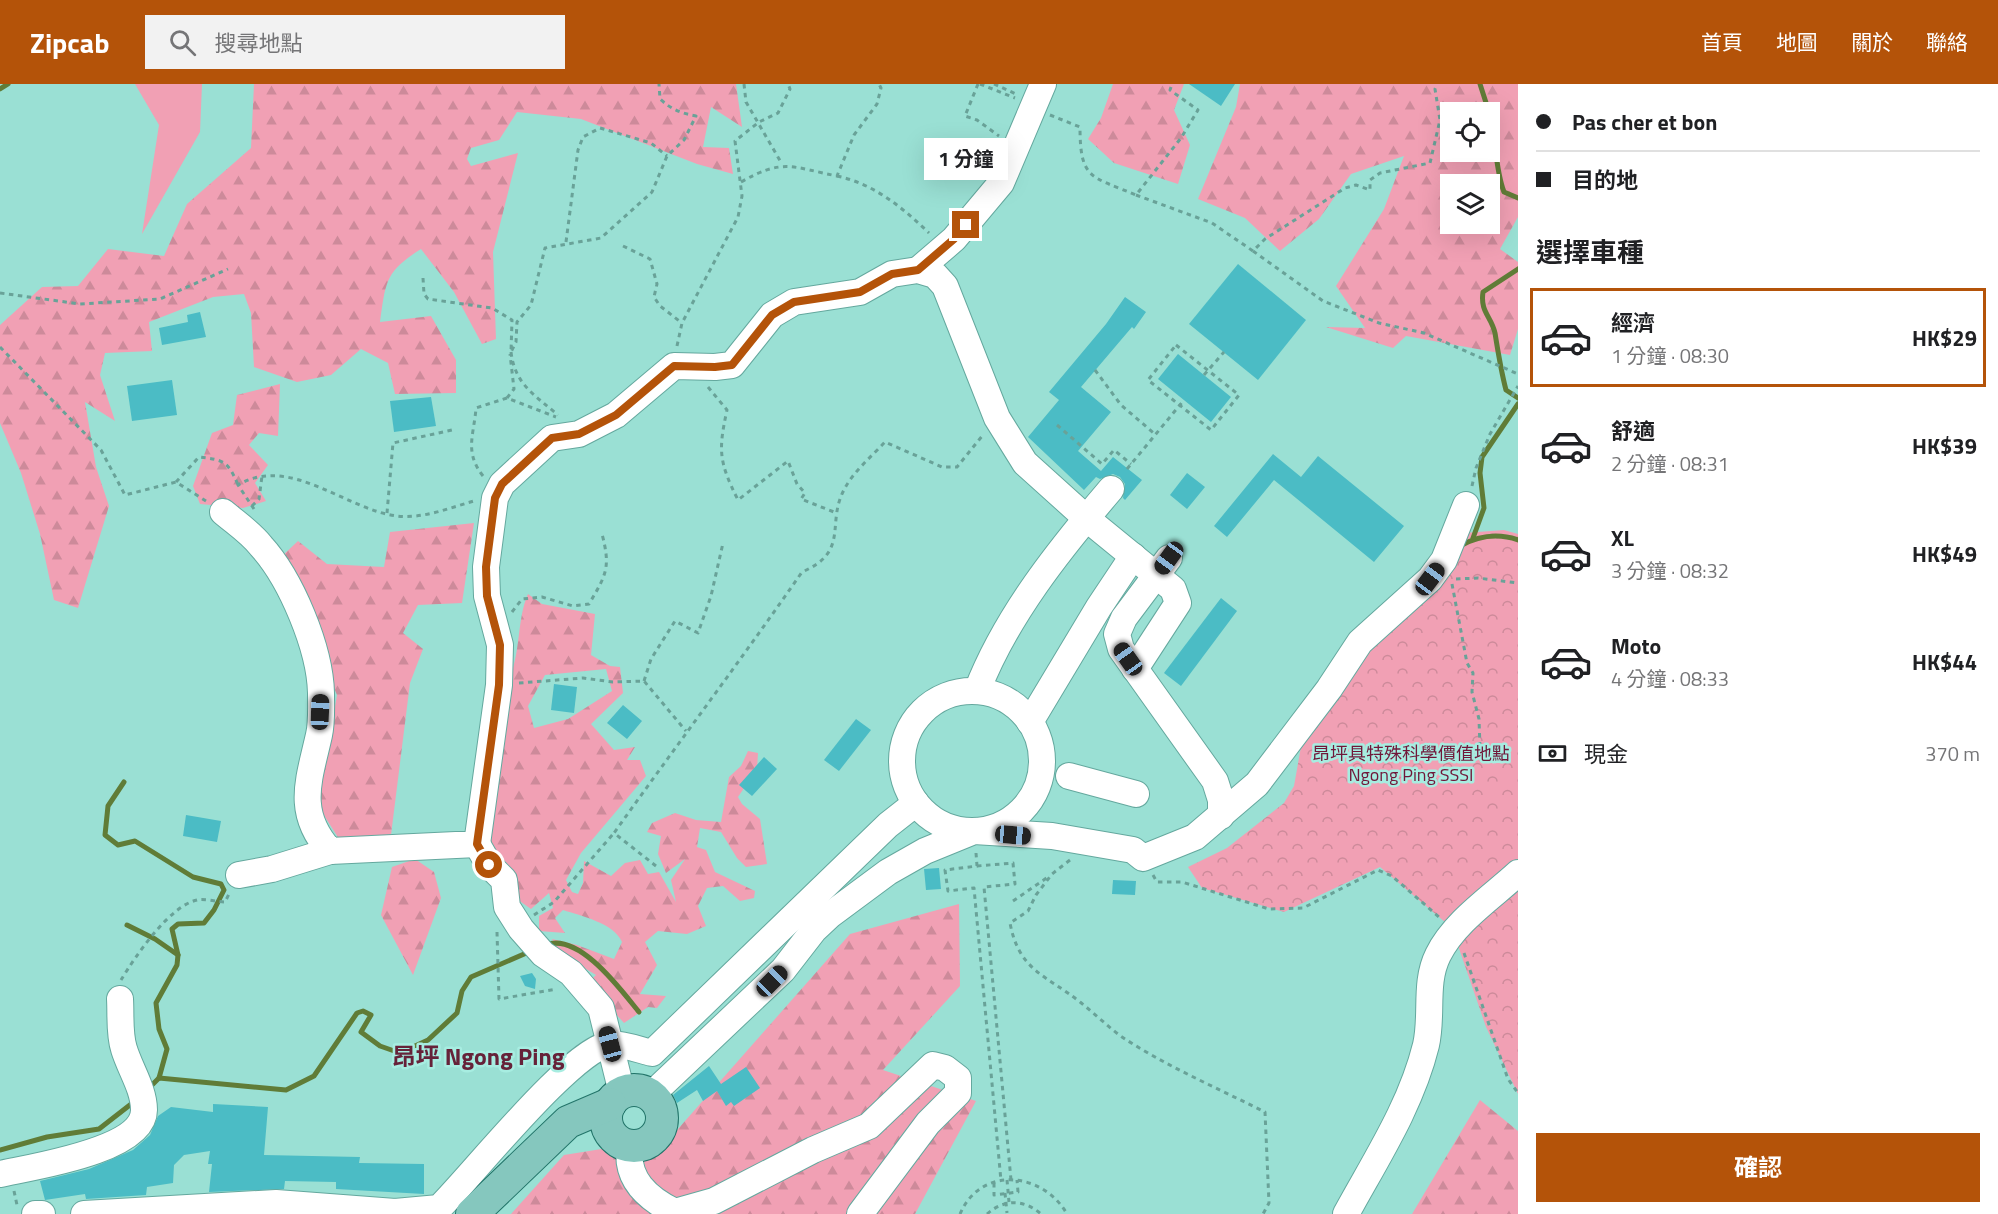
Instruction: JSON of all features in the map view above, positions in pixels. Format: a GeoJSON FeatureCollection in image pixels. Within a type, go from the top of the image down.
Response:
{"type":"FeatureCollection","features":[{"type":"Feature","properties":{"kind":"main road"},"geometry":{"type":"LineString","coordinates":[[472,1214],[568,1122],[624,1114]]}},
{"type":"Feature","properties":{"kind":"street"},"geometry":{"type":"LineString","coordinates":[[918,270],[954,239],[1001,183],[1043,84]]}},
{"type":"Feature","properties":{"kind":"street"},"geometry":{"type":"LineString","coordinates":[[860,1214],[875,1198],[928,1123],[957,1093],[958,1078],[945,1068],[933,1065],[868,1126],[813,1150],[714,1201],[675,1212],[655,1202],[640,1187],[628,1162],[624,1114],[601,1008],[571,973],[534,938],[507,907],[504,880],[489,865],[477,844],[499,685],[500,645],[487,596],[486,567],[497,494],[552,438],[579,434],[616,415],[684,367],[732,365],[772,315],[794,302],[860,292],[892,274],[918,270],[935,275],[945,286],[997,418],[1026,463],[1086,518],[1133,556],[1162,566],[1178,603],[1135,669]]}},
{"type":"Feature","properties":{"kind":"street"},"geometry":{"type":"LineString","coordinates":[[977,691],[990,657],[1060,548],[1111,489]]}},
{"type":"Feature","properties":{"kind":"street"},"geometry":{"type":"LineString","coordinates":[[624,1114],[756,997],[783,970],[814,930],[849,900],[888,872],[925,851],[974,831],[995,828],[1014,817],[1029,802],[1039,783],[1042,762],[1040,741],[1030,722],[1016,706],[998,696],[977,691],[957,693],[938,700],[922,712],[911,728],[904,747],[902,766],[906,786],[916,803],[931,819],[952,829],[974,831],[1073,839],[1133,850],[1143,858],[1195,837],[1257,784],[1329,689],[1360,642],[1430,579],[1444,560],[1466,505]]}},
{"type":"Feature","properties":{"kind":"street"},"geometry":{"type":"LineString","coordinates":[[224,512],[261,546],[295,597],[305,622],[321,690],[320,733],[307,788],[310,814],[316,835],[330,851]]}},
{"type":"Feature","properties":{"kind":"street"},"geometry":{"type":"LineString","coordinates":[[1030,722],[1099,607],[1133,556]]}},
{"type":"Feature","properties":{"kind":"street"},"geometry":{"type":"LineString","coordinates":[[1162,566],[1124,618],[1117,634],[1121,649],[1215,781],[1221,800],[1221,816]]}},
{"type":"Feature","properties":{"kind":"street"},"geometry":{"type":"LineString","coordinates":[[1069,776],[1136,794]]}},
{"type":"Feature","properties":{"kind":"street"},"geometry":{"type":"LineString","coordinates":[[84,1214],[200,1211],[276,1203],[395,1212],[440,1208],[546,1090],[593,1052],[610,1044],[652,1053],[888,825],[916,803]]}},
{"type":"Feature","properties":{"kind":"street"},"geometry":{"type":"LineString","coordinates":[[239,875],[272,869],[330,851],[477,844]]}},
{"type":"Feature","properties":{"kind":"street"},"geometry":{"type":"LineString","coordinates":[[1346,1214],[1400,1116],[1416,1080],[1426,1042],[1430,978],[1438,954],[1455,931],[1518,873]]}},
{"type":"Feature","properties":{"kind":"street"},"geometry":{"type":"LineString","coordinates":[[0,1173],[119,1143],[136,1128],[144,1112],[135,1074],[123,1048],[120,999]]}},
{"type":"Feature","properties":{"kind":"street"},"geometry":{"type":"LineString","coordinates":[[35,1214],[42,1214]]}},
{"type":"Feature","properties":{"kind":"path"},"geometry":{"type":"LineString","coordinates":[[238,485],[249,478],[262,476],[320,486],[350,501],[396,516],[421,516],[497,494],[474,465],[471,433],[475,423],[476,408],[507,398],[514,389],[508,360],[516,342],[517,322],[531,305],[545,248],[601,238],[652,192],[667,156],[684,140],[696,116],[675,112],[668,106],[660,99],[659,84]]}},
{"type":"Feature","properties":{"kind":"path"},"geometry":{"type":"LineString","coordinates":[[744,84],[746,102],[782,164]]}},
{"type":"Feature","properties":{"kind":"path"},"geometry":{"type":"LineString","coordinates":[[788,84],[790,89],[778,113],[759,122],[735,141],[742,196],[738,217],[682,323],[684,367],[695,375],[727,410],[720,445],[726,476],[738,500],[788,461],[797,484],[806,493],[801,499],[834,512]]}},
{"type":"Feature","properties":{"kind":"path"},"geometry":{"type":"LineString","coordinates":[[837,176],[854,135],[877,104],[881,88],[879,84]]}},
{"type":"Feature","properties":{"kind":"path"},"geometry":{"type":"LineString","coordinates":[[1011,159],[996,133],[965,116],[979,84],[1080,127],[1080,158],[1087,170],[1097,178],[1212,223],[1323,301],[1379,323],[1424,333],[1518,374]]}},
{"type":"Feature","properties":{"kind":"path"},"geometry":{"type":"LineString","coordinates":[[1136,195],[1181,138],[1198,110],[1170,90],[1172,84]]}},
{"type":"Feature","properties":{"kind":"path"},"geometry":{"type":"LineString","coordinates":[[1253,251],[1265,239],[1345,188],[1356,185],[1370,190],[1370,180],[1380,173],[1430,163],[1440,120],[1435,89],[1437,84]]}},
{"type":"Feature","properties":{"kind":"path"},"geometry":{"type":"LineString","coordinates":[[566,243],[578,150],[583,137],[600,128],[651,143],[667,156]]}},
{"type":"Feature","properties":{"kind":"path"},"geometry":{"type":"LineString","coordinates":[[952,141],[1011,159]]}},
{"type":"Feature","properties":{"kind":"path"},"geometry":{"type":"LineString","coordinates":[[741,182],[759,171],[782,164],[853,179],[878,191],[908,213],[944,247]]}},
{"type":"Feature","properties":{"kind":"path"},"geometry":{"type":"LineString","coordinates":[[623,246],[650,259],[657,284],[654,297],[660,306],[682,323]]}},
{"type":"Feature","properties":{"kind":"path"},"geometry":{"type":"LineString","coordinates":[[0,293],[80,304],[160,299],[228,269]]}},
{"type":"Feature","properties":{"kind":"path"},"geometry":{"type":"LineString","coordinates":[[423,278],[424,294],[428,299],[492,308],[512,320],[511,352],[513,365],[521,384],[563,420],[541,409],[507,398]]}},
{"type":"Feature","properties":{"kind":"path"},"geometry":{"type":"LineString","coordinates":[[1176,345],[1239,395],[1211,430],[1180,405],[1148,380],[1176,345]]}},
{"type":"Feature","properties":{"kind":"path"},"geometry":{"type":"LineString","coordinates":[[0,347],[101,450],[125,495],[176,482],[199,457],[219,459],[230,466],[238,485],[254,509],[249,534]]}},
{"type":"Feature","properties":{"kind":"path"},"geometry":{"type":"LineString","coordinates":[[1204,375],[1224,352]]}},
{"type":"Feature","properties":{"kind":"path"},"geometry":{"type":"LineString","coordinates":[[1095,370],[1121,405],[1156,435]]}},
{"type":"Feature","properties":{"kind":"path"},"geometry":{"type":"LineString","coordinates":[[1466,505],[1476,468],[1490,434],[1518,386]]}},
{"type":"Feature","properties":{"kind":"path"},"geometry":{"type":"LineString","coordinates":[[1127,468],[1184,400]]}},
{"type":"Feature","properties":{"kind":"path"},"geometry":{"type":"LineString","coordinates":[[534,938],[554,902],[614,833],[802,572],[819,564],[829,552],[837,527],[834,512],[845,486],[885,442],[942,467],[957,467],[997,418]]}},
{"type":"Feature","properties":{"kind":"path"},"geometry":{"type":"LineString","coordinates":[[1057,425],[1102,464],[1114,450],[1131,464]]}},
{"type":"Feature","properties":{"kind":"path"},"geometry":{"type":"LineString","coordinates":[[387,513],[393,443],[452,430]]}},
{"type":"Feature","properties":{"kind":"path"},"geometry":{"type":"LineString","coordinates":[[252,506],[259,499],[262,476]]}},
{"type":"Feature","properties":{"kind":"path"},"geometry":{"type":"LineString","coordinates":[[176,482],[224,512]]}},
{"type":"Feature","properties":{"kind":"path"},"geometry":{"type":"LineString","coordinates":[[496,632],[522,599],[542,597],[573,606],[589,604],[607,575],[608,555],[602,534]]}},
{"type":"Feature","properties":{"kind":"path"},"geometry":{"type":"LineString","coordinates":[[644,681],[651,659],[675,621],[698,633],[711,596],[723,543]]}},
{"type":"Feature","properties":{"kind":"path"},"geometry":{"type":"LineString","coordinates":[[1480,748],[1479,719],[1472,692],[1473,673],[1467,663],[1451,579],[1478,578],[1518,583]]}},
{"type":"Feature","properties":{"kind":"path"},"geometry":{"type":"LineString","coordinates":[[499,685],[583,678],[613,682],[644,681]]}},
{"type":"Feature","properties":{"kind":"path"},"geometry":{"type":"LineString","coordinates":[[644,681],[686,731]]}},
{"type":"Feature","properties":{"kind":"path"},"geometry":{"type":"LineString","coordinates":[[974,831],[977,866]]}},
{"type":"Feature","properties":{"kind":"path"},"geometry":{"type":"LineString","coordinates":[[614,833],[656,866]]}},
{"type":"Feature","properties":{"kind":"path"},"geometry":{"type":"LineString","coordinates":[[1013,901],[1074,858],[1073,839]]}},
{"type":"Feature","properties":{"kind":"path"},"geometry":{"type":"LineString","coordinates":[[1143,858],[1156,882],[1182,882],[1269,909],[1303,908],[1378,870],[1392,876],[1455,931],[1508,1079],[1518,1093]]}},
{"type":"Feature","properties":{"kind":"path"},"geometry":{"type":"LineString","coordinates":[[1001,1181],[974,888],[948,891],[945,870],[1013,863],[1015,884],[984,887],[1009,1202]]}},
{"type":"Feature","properties":{"kind":"path"},"geometry":{"type":"LineString","coordinates":[[1052,874],[1036,895],[1028,911],[1010,923],[1013,938],[1022,957],[1038,975],[1077,1000],[1122,1036],[1264,1112],[1269,1203],[1263,1214]]}},
{"type":"Feature","properties":{"kind":"path"},"geometry":{"type":"LineString","coordinates":[[120,999],[118,984],[141,947],[180,909],[198,899],[225,902],[239,875]]}},
{"type":"Feature","properties":{"kind":"path"},"geometry":{"type":"LineString","coordinates":[[498,955],[499,999],[582,985]]}},
{"type":"Feature","properties":{"kind":"path"},"geometry":{"type":"LineString","coordinates":[[994,1183],[994,1194],[1018,1192],[1017,1180]]}},
{"type":"Feature","properties":{"kind":"path"},"geometry":{"type":"LineString","coordinates":[[960,1214],[970,1198],[994,1183],[1017,1180],[1036,1184],[1048,1191],[1067,1214]]}},
{"type":"Feature","properties":{"kind":"path"},"geometry":{"type":"LineString","coordinates":[[1005,1193],[1007,1213]]}},
{"type":"Feature","properties":{"kind":"path"},"geometry":{"type":"LineString","coordinates":[[987,1214],[1009,1202],[1031,1206],[1041,1214]]}},
{"type":"Feature","properties":{"kind":"green space"},"geometry":{"type":"Polygon","coordinates":[[[135,84],[202,84],[200,132],[142,234],[159,125],[135,84]]]}},
{"type":"Feature","properties":{"kind":"green space"},"geometry":{"type":"Polygon","coordinates":[[[254,84],[736,84],[742,127],[711,107],[703,147],[729,148],[733,174],[697,164],[581,119],[517,112],[499,140],[471,148],[467,159],[471,166],[518,153],[493,252],[496,339],[482,344],[454,292],[421,249],[400,264],[389,279],[380,322],[431,316],[456,360],[456,393],[395,394],[388,363],[361,349],[331,375],[297,382],[254,367],[251,313],[244,294],[213,297],[149,322],[152,351],[105,353],[100,375],[115,421],[85,402],[96,467],[109,506],[78,608],[54,600],[40,534],[21,473],[0,423],[0,325],[42,287],[78,286],[108,249],[164,256],[187,204],[251,148],[254,84]]]}},
{"type":"Feature","properties":{"kind":"green space"},"geometry":{"type":"Polygon","coordinates":[[[1113,84],[1184,84],[1174,110],[1190,145],[1178,184],[1114,163],[1088,139],[1101,118],[1113,84]]]}},
{"type":"Feature","properties":{"kind":"green space"},"geometry":{"type":"Polygon","coordinates":[[[1240,84],[1518,84],[1518,217],[1500,249],[1518,262],[1518,329],[1510,355],[1406,336],[1393,348],[1326,327],[1365,328],[1336,286],[1384,209],[1404,156],[1351,174],[1319,219],[1280,251],[1245,218],[1198,199],[1236,107],[1240,84]]]}},
{"type":"Feature","properties":{"kind":"green space"},"geometry":{"type":"Polygon","coordinates":[[[280,384],[278,436],[259,433],[249,445],[268,465],[255,483],[266,501],[243,508],[200,504],[193,486],[212,433],[233,425],[237,395],[280,384]]]}},
{"type":"Feature","properties":{"kind":"green space"},"geometry":{"type":"Polygon","coordinates":[[[474,523],[462,603],[418,605],[403,633],[423,649],[410,683],[391,835],[341,842],[318,806],[337,695],[280,558],[298,541],[327,564],[384,567],[390,532],[474,523]]]}},
{"type":"Feature","properties":{"kind":"green space","name":"昂坪具特殊科學價值地點 Ngong Ping SSSI"},"geometry":{"type":"Polygon","coordinates":[[[1504,530],[1518,534],[1518,1094],[1486,1027],[1452,928],[1380,867],[1284,912],[1202,888],[1188,867],[1227,848],[1284,803],[1294,786],[1302,741],[1339,671],[1464,533],[1504,530]]]}},
{"type":"Feature","properties":{"kind":"green space"},"geometry":{"type":"Polygon","coordinates":[[[528,594],[542,604],[595,614],[591,655],[610,666],[620,667],[623,693],[591,724],[614,750],[635,747],[627,760],[640,760],[646,776],[581,853],[566,880],[572,892],[578,894],[583,883],[584,861],[611,876],[625,863],[640,860],[648,874],[659,872],[676,902],[671,880],[685,859],[666,873],[658,854],[661,836],[647,832],[652,823],[675,813],[696,820],[721,822],[729,777],[741,766],[748,751],[758,753],[757,769],[738,797],[742,804],[760,819],[767,864],[746,867],[737,858],[721,832],[700,828],[697,847],[706,850],[715,872],[755,891],[754,898],[740,901],[723,886],[707,888],[698,906],[706,926],[687,934],[658,931],[645,942],[657,965],[640,994],[666,996],[657,1008],[648,1007],[624,1023],[587,983],[596,975],[561,954],[552,939],[577,945],[614,959],[622,942],[618,935],[605,925],[563,910],[555,918],[565,933],[539,931],[539,916],[553,908],[549,893],[531,909],[514,897],[486,843],[510,677],[528,594]],[[606,669],[545,675],[528,706],[534,728],[568,719],[612,691],[606,669]]]}},
{"type":"Feature","properties":{"kind":"green space"},"geometry":{"type":"Polygon","coordinates":[[[415,859],[434,872],[441,898],[413,975],[381,915],[392,867],[415,859]]]}},
{"type":"Feature","properties":{"kind":"green space"},"geometry":{"type":"Polygon","coordinates":[[[959,904],[960,986],[883,1070],[976,1101],[915,1214],[511,1214],[564,1155],[670,1138],[850,934],[959,904]]]}},
{"type":"Feature","properties":{"kind":"green space"},"geometry":{"type":"Polygon","coordinates":[[[1480,1100],[1518,1131],[1518,1214],[1412,1214],[1480,1100]]]}},
{"type":"Feature","properties":{"kind":"building"},"geometry":{"type":"Polygon","coordinates":[[[1189,84],[1235,84],[1221,106],[1189,84]]]}},
{"type":"Feature","properties":{"kind":"building"},"geometry":{"type":"Polygon","coordinates":[[[1238,264],[1306,320],[1258,380],[1189,324],[1238,264]]]}},
{"type":"Feature","properties":{"kind":"building"},"geometry":{"type":"Polygon","coordinates":[[[1125,297],[1146,312],[1134,329],[1132,327],[1081,387],[1111,412],[1078,451],[1101,471],[1113,457],[1142,480],[1125,500],[1123,498],[1125,484],[1120,477],[1113,474],[1100,479],[1096,477],[1084,490],[1028,437],[1059,400],[1049,392],[1106,324],[1125,297]]]}},
{"type":"Feature","properties":{"kind":"building"},"geometry":{"type":"Polygon","coordinates":[[[200,312],[206,337],[162,345],[159,328],[188,322],[187,315],[200,312]]]}},
{"type":"Feature","properties":{"kind":"building"},"geometry":{"type":"Polygon","coordinates":[[[1178,354],[1231,397],[1211,422],[1158,379],[1178,354]]]}},
{"type":"Feature","properties":{"kind":"building"},"geometry":{"type":"Polygon","coordinates":[[[172,380],[177,415],[132,421],[127,386],[172,380]]]}},
{"type":"Feature","properties":{"kind":"building"},"geometry":{"type":"Polygon","coordinates":[[[431,397],[436,426],[394,432],[390,401],[431,397]]]}},
{"type":"Feature","properties":{"kind":"building"},"geometry":{"type":"Polygon","coordinates":[[[1273,454],[1301,477],[1318,456],[1404,526],[1374,562],[1274,480],[1227,537],[1214,526],[1273,454]]]}},
{"type":"Feature","properties":{"kind":"building"},"geometry":{"type":"Polygon","coordinates":[[[1187,473],[1205,487],[1187,509],[1170,495],[1187,473]]]}},
{"type":"Feature","properties":{"kind":"building"},"geometry":{"type":"Polygon","coordinates":[[[1221,598],[1237,611],[1181,686],[1164,673],[1221,598]]]}},
{"type":"Feature","properties":{"kind":"building"},"geometry":{"type":"Polygon","coordinates":[[[554,684],[577,687],[574,713],[551,710],[554,684]]]}},
{"type":"Feature","properties":{"kind":"building"},"geometry":{"type":"Polygon","coordinates":[[[623,705],[642,721],[627,739],[607,723],[623,705]]]}},
{"type":"Feature","properties":{"kind":"building"},"geometry":{"type":"Polygon","coordinates":[[[856,719],[871,730],[839,771],[824,760],[856,719]]]}},
{"type":"Feature","properties":{"kind":"building"},"geometry":{"type":"Polygon","coordinates":[[[764,757],[777,769],[752,796],[739,785],[764,757]]]}},
{"type":"Feature","properties":{"kind":"building"},"geometry":{"type":"Polygon","coordinates":[[[186,815],[221,821],[217,842],[183,836],[186,815]]]}},
{"type":"Feature","properties":{"kind":"building"},"geometry":{"type":"Polygon","coordinates":[[[939,868],[941,889],[926,890],[924,869],[939,868]]]}},
{"type":"Feature","properties":{"kind":"building"},"geometry":{"type":"Polygon","coordinates":[[[1113,880],[1136,881],[1135,895],[1112,894],[1113,880]]]}},
{"type":"Feature","properties":{"kind":"building"},"geometry":{"type":"Polygon","coordinates":[[[532,973],[536,979],[535,989],[525,986],[520,976],[532,973]]]}},
{"type":"Feature","properties":{"kind":"building"},"geometry":{"type":"Polygon","coordinates":[[[709,1066],[721,1084],[746,1067],[760,1088],[734,1106],[731,1102],[726,1106],[717,1091],[703,1101],[697,1090],[677,1103],[673,1095],[709,1066]]]}},
{"type":"Feature","properties":{"kind":"building"},"geometry":{"type":"Polygon","coordinates":[[[213,1104],[268,1107],[264,1155],[360,1157],[359,1163],[424,1164],[424,1194],[336,1189],[336,1182],[285,1181],[284,1189],[209,1192],[212,1164],[208,1164],[210,1151],[184,1155],[174,1165],[173,1183],[147,1187],[146,1195],[86,1199],[85,1194],[45,1200],[40,1181],[89,1169],[133,1150],[150,1135],[158,1116],[171,1107],[213,1112],[213,1104]]]}},
{"type":"Feature","properties":{"kind":"waterway"},"geometry":{"type":"LineString","coordinates":[[0,89],[8,84]]}},
{"type":"Feature","properties":{"kind":"waterway"},"geometry":{"type":"LineString","coordinates":[[1480,84],[1486,102]]}},
{"type":"Feature","properties":{"kind":"waterway"},"geometry":{"type":"LineString","coordinates":[[1497,162],[1504,192],[1518,198]]}},
{"type":"Feature","properties":{"kind":"waterway"},"geometry":{"type":"LineString","coordinates":[[1518,269],[1483,292],[1482,299],[1495,333],[1506,390],[1518,398]]}},
{"type":"Feature","properties":{"kind":"waterway"},"geometry":{"type":"LineString","coordinates":[[1473,538],[1484,508],[1480,473],[1482,457],[1518,404]]}},
{"type":"Feature","properties":{"kind":"waterway"},"geometry":{"type":"LineString","coordinates":[[1460,546],[1488,537],[1518,540]]}},
{"type":"Feature","properties":{"kind":"waterway"},"geometry":{"type":"LineString","coordinates":[[124,782],[108,806],[105,835],[118,845],[135,841],[193,877],[221,884],[224,890],[214,910],[204,923],[178,924],[172,929],[178,955],[177,965],[156,1003],[159,1029],[167,1049],[159,1078]]}},
{"type":"Feature","properties":{"kind":"waterway"},"geometry":{"type":"LineString","coordinates":[[127,925],[155,939],[178,955]]}},
{"type":"Feature","properties":{"kind":"waterway"},"geometry":{"type":"LineString","coordinates":[[546,945],[559,943],[572,947],[585,955],[598,965],[639,1012]]}},
{"type":"Feature","properties":{"kind":"waterway"},"geometry":{"type":"LineString","coordinates":[[148,1089],[159,1078],[286,1090],[314,1076],[357,1013],[363,1011],[371,1015],[361,1032],[380,1046],[400,1053],[428,1040],[457,1013],[462,991],[471,977],[531,951]]}},
{"type":"Feature","properties":{"kind":"waterway"},"geometry":{"type":"LineString","coordinates":[[0,1150],[47,1137],[99,1129],[135,1101]]}},
{"type":"Feature","properties":{"kind":"district","name":"昂坪 Ngong Ping"},"geometry":{"type":"Point","coordinates":[478,1057]}},
{"type":"Feature","properties":{"kind":"route"},"geometry":{"type":"LineString","coordinates":[[489,865],[477,844],[499,685],[500,645],[487,596],[486,567],[495,498],[502,484],[552,438],[579,434],[616,415],[648,391],[674,366],[695,368],[732,365],[772,315],[794,302],[860,292],[892,274],[918,270],[928,259],[954,239],[966,225]]}}]}
